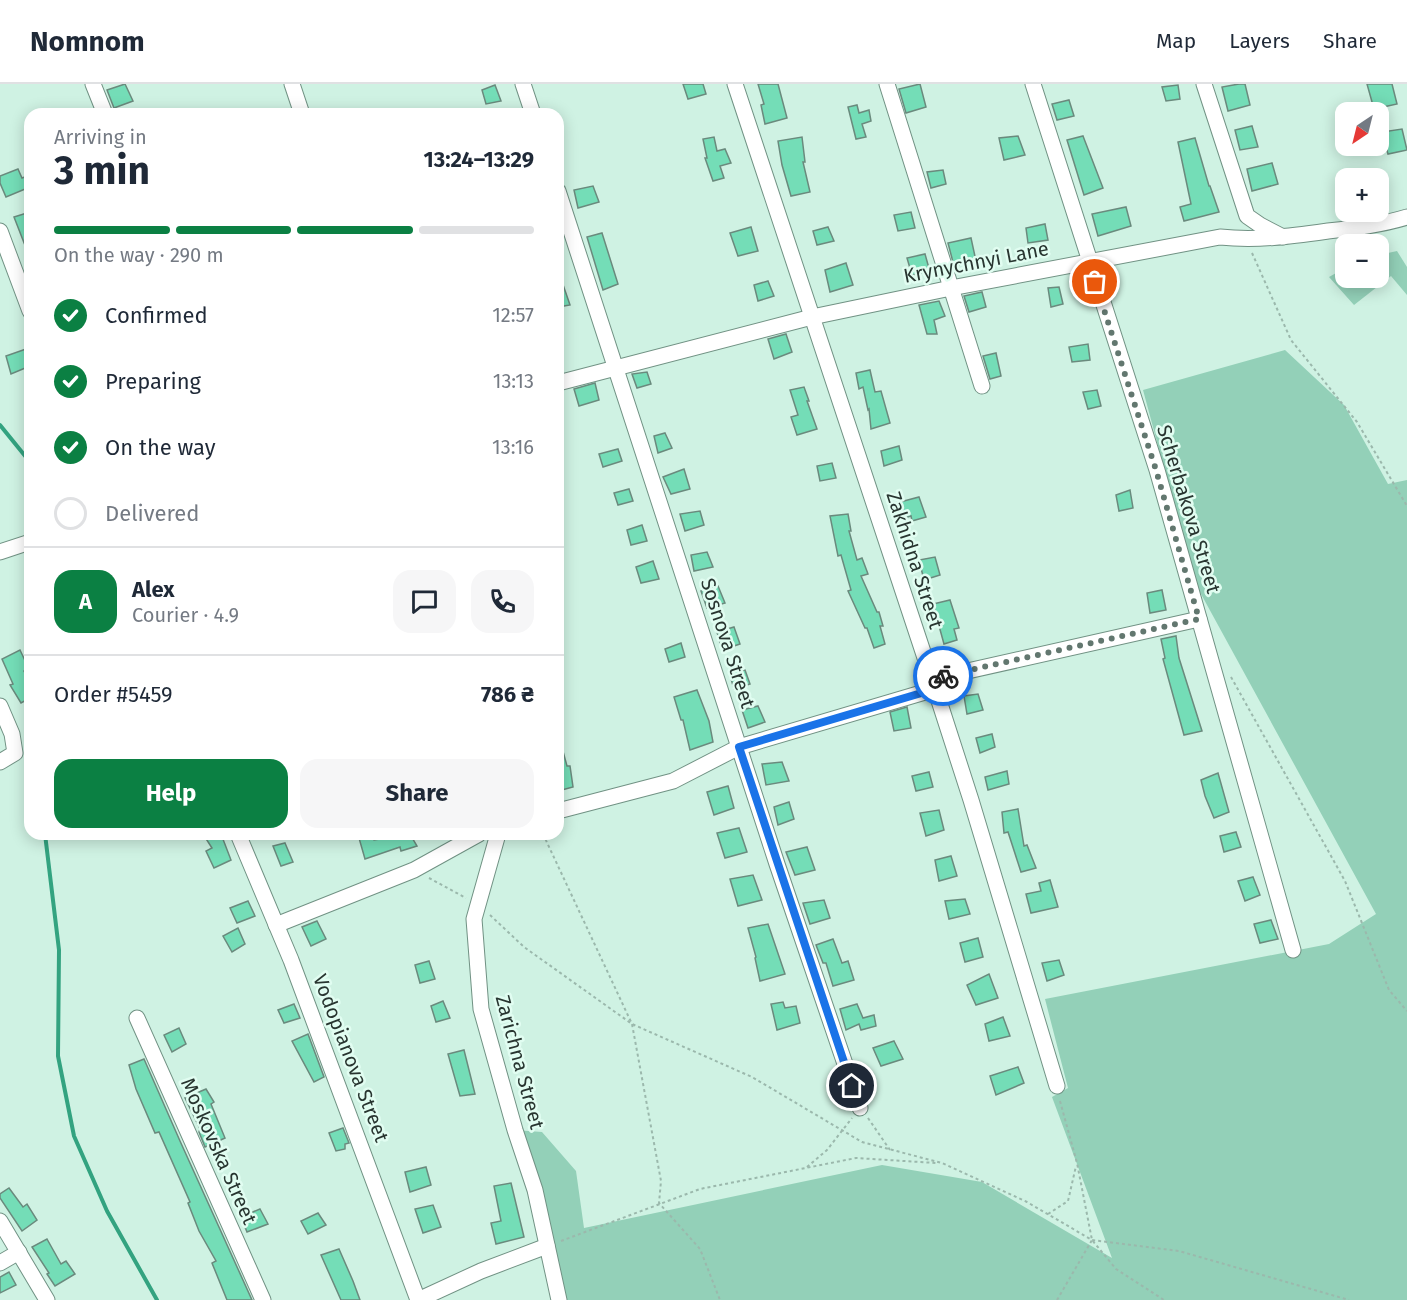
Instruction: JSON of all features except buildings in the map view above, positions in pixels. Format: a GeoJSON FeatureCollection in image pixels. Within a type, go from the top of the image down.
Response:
{"type":"FeatureCollection","features":[{"type":"Feature","properties":{"kind":"street"},"geometry":{"type":"LineString","coordinates":[[93,84],[103,108]]}},
{"type":"Feature","properties":{"kind":"street"},"geometry":{"type":"LineString","coordinates":[[292,84],[300,108]]}},
{"type":"Feature","properties":{"kind":"street"},"geometry":{"type":"LineString","coordinates":[[523,84],[531,108]]}},
{"type":"Feature","properties":{"kind":"street","name":"Zakhidna Street"},"geometry":{"type":"LineString","coordinates":[[735,84],[934,684],[1057,1086]]}},
{"type":"Feature","properties":{"kind":"street"},"geometry":{"type":"LineString","coordinates":[[887,84],[982,386]]}},
{"type":"Feature","properties":{"kind":"street","name":"Scherbakova Street"},"geometry":{"type":"LineString","coordinates":[[1033,84],[1156,470],[1293,950]]}},
{"type":"Feature","properties":{"kind":"street"},"geometry":{"type":"LineString","coordinates":[[1204,84],[1247,216],[1283,237]]}},
{"type":"Feature","properties":{"kind":"street","name":"Sosnova Street"},"geometry":{"type":"LineString","coordinates":[[564,209],[777,864],[860,1108]]}},
{"type":"Feature","properties":{"kind":"street"},"geometry":{"type":"LineString","coordinates":[[1220,237],[1239,231],[1247,216]]}},
{"type":"Feature","properties":{"kind":"street","name":"Krynychnyi Lane"},"geometry":{"type":"LineString","coordinates":[[564,382],[812,317],[1088,261],[1220,237],[1246,240],[1283,237],[1384,224],[1407,217]]}},
{"type":"Feature","properties":{"kind":"street"},"geometry":{"type":"LineString","coordinates":[[0,231],[24,294]]}},
{"type":"Feature","properties":{"kind":"street"},"geometry":{"type":"LineString","coordinates":[[0,552],[24,544]]}},
{"type":"Feature","properties":{"kind":"street"},"geometry":{"type":"LineString","coordinates":[[564,809],[673,781],[739,747],[934,684],[1199,619]]}},
{"type":"Feature","properties":{"kind":"street"},"geometry":{"type":"LineString","coordinates":[[0,706],[12,735],[15,753],[0,762]]}},
{"type":"Feature","properties":{"kind":"street","name":"Vodopianova Street"},"geometry":{"type":"LineString","coordinates":[[241,840],[353,1124],[418,1300]]}},
{"type":"Feature","properties":{"kind":"street"},"geometry":{"type":"LineString","coordinates":[[276,925],[414,870],[469,840]]}},
{"type":"Feature","properties":{"kind":"street","name":"Zarichna Street"},"geometry":{"type":"LineString","coordinates":[[496,840],[474,919],[482,1008],[515,1130],[535,1190],[559,1300]]}},
{"type":"Feature","properties":{"kind":"street","name":"Moskovska Street"},"geometry":{"type":"LineString","coordinates":[[137,1018],[263,1300]]}},
{"type":"Feature","properties":{"kind":"street"},"geometry":{"type":"LineString","coordinates":[[0,1221],[47,1300]]}},
{"type":"Feature","properties":{"kind":"street"},"geometry":{"type":"LineString","coordinates":[[418,1300],[481,1271],[547,1246]]}},
{"type":"Feature","properties":{"kind":"street"},"geometry":{"type":"LineString","coordinates":[[0,1263],[19,1252]]}},
{"type":"Feature","properties":{"kind":"path"},"geometry":{"type":"LineString","coordinates":[[1246,240],[1291,340],[1357,422],[1407,506]]}},
{"type":"Feature","properties":{"kind":"path"},"geometry":{"type":"LineString","coordinates":[[1228,671],[1345,881],[1389,990],[1407,1011]]}},
{"type":"Feature","properties":{"kind":"path"},"geometry":{"type":"LineString","coordinates":[[546,840],[632,1024],[661,1181],[659,1203],[700,1249],[720,1300]]}},
{"type":"Feature","properties":{"kind":"path"},"geometry":{"type":"LineString","coordinates":[[1057,1086],[1077,1163],[1092,1240],[1116,1269],[1164,1300]]}},
{"type":"Feature","properties":{"kind":"path"},"geometry":{"type":"LineString","coordinates":[[804,1168],[827,1150],[860,1108],[890,1150]]}},
{"type":"Feature","properties":{"kind":"path"},"geometry":{"type":"LineString","coordinates":[[547,1246],[700,1189],[856,1158],[942,1163]]}},
{"type":"Feature","properties":{"kind":"path"},"geometry":{"type":"LineString","coordinates":[[1047,1214],[1068,1202],[1077,1163]]}},
{"type":"Feature","properties":{"kind":"path"},"geometry":{"type":"LineString","coordinates":[[1057,1300],[1092,1240]]}},
{"type":"Feature","properties":{"kind":"green space"},"geometry":{"type":"Polygon","coordinates":[[[1397,251],[1407,267],[1407,295],[1391,276],[1389,278],[1389,253],[1397,251]]]}},
{"type":"Feature","properties":{"kind":"green space"},"geometry":{"type":"Polygon","coordinates":[[[1335,274],[1335,284],[1329,277],[1335,274]]]}},
{"type":"Feature","properties":{"kind":"green space"},"geometry":{"type":"Polygon","coordinates":[[[1339,288],[1376,288],[1354,305],[1339,288]]]}},
{"type":"Feature","properties":{"kind":"green space"},"geometry":{"type":"Polygon","coordinates":[[[1285,350],[1344,405],[1388,484],[1407,480],[1407,1300],[559,1300],[515,1130],[542,1132],[576,1171],[584,1228],[882,1165],[982,1182],[1112,1258],[1052,1097],[1068,1088],[1045,999],[1329,944],[1376,914],[1195,583],[1143,390],[1285,350]]]}},
{"type":"Feature","properties":{"kind":"waterway"},"geometry":{"type":"LineString","coordinates":[[0,425],[24,455]]}},
{"type":"Feature","properties":{"kind":"waterway"},"geometry":{"type":"LineString","coordinates":[[46,840],[59,950],[58,1056],[74,1136],[107,1211],[157,1300]]}},
{"type":"Feature","properties":{"kind":"way so far"},"geometry":{"type":"LineString","coordinates":[[943,676],[1199,619],[1156,470],[1095,282]]}},
{"type":"Feature","properties":{"kind":"route"},"geometry":{"type":"LineString","coordinates":[[852,1086],[739,747],[935,689],[932,679],[943,676]]}}]}
